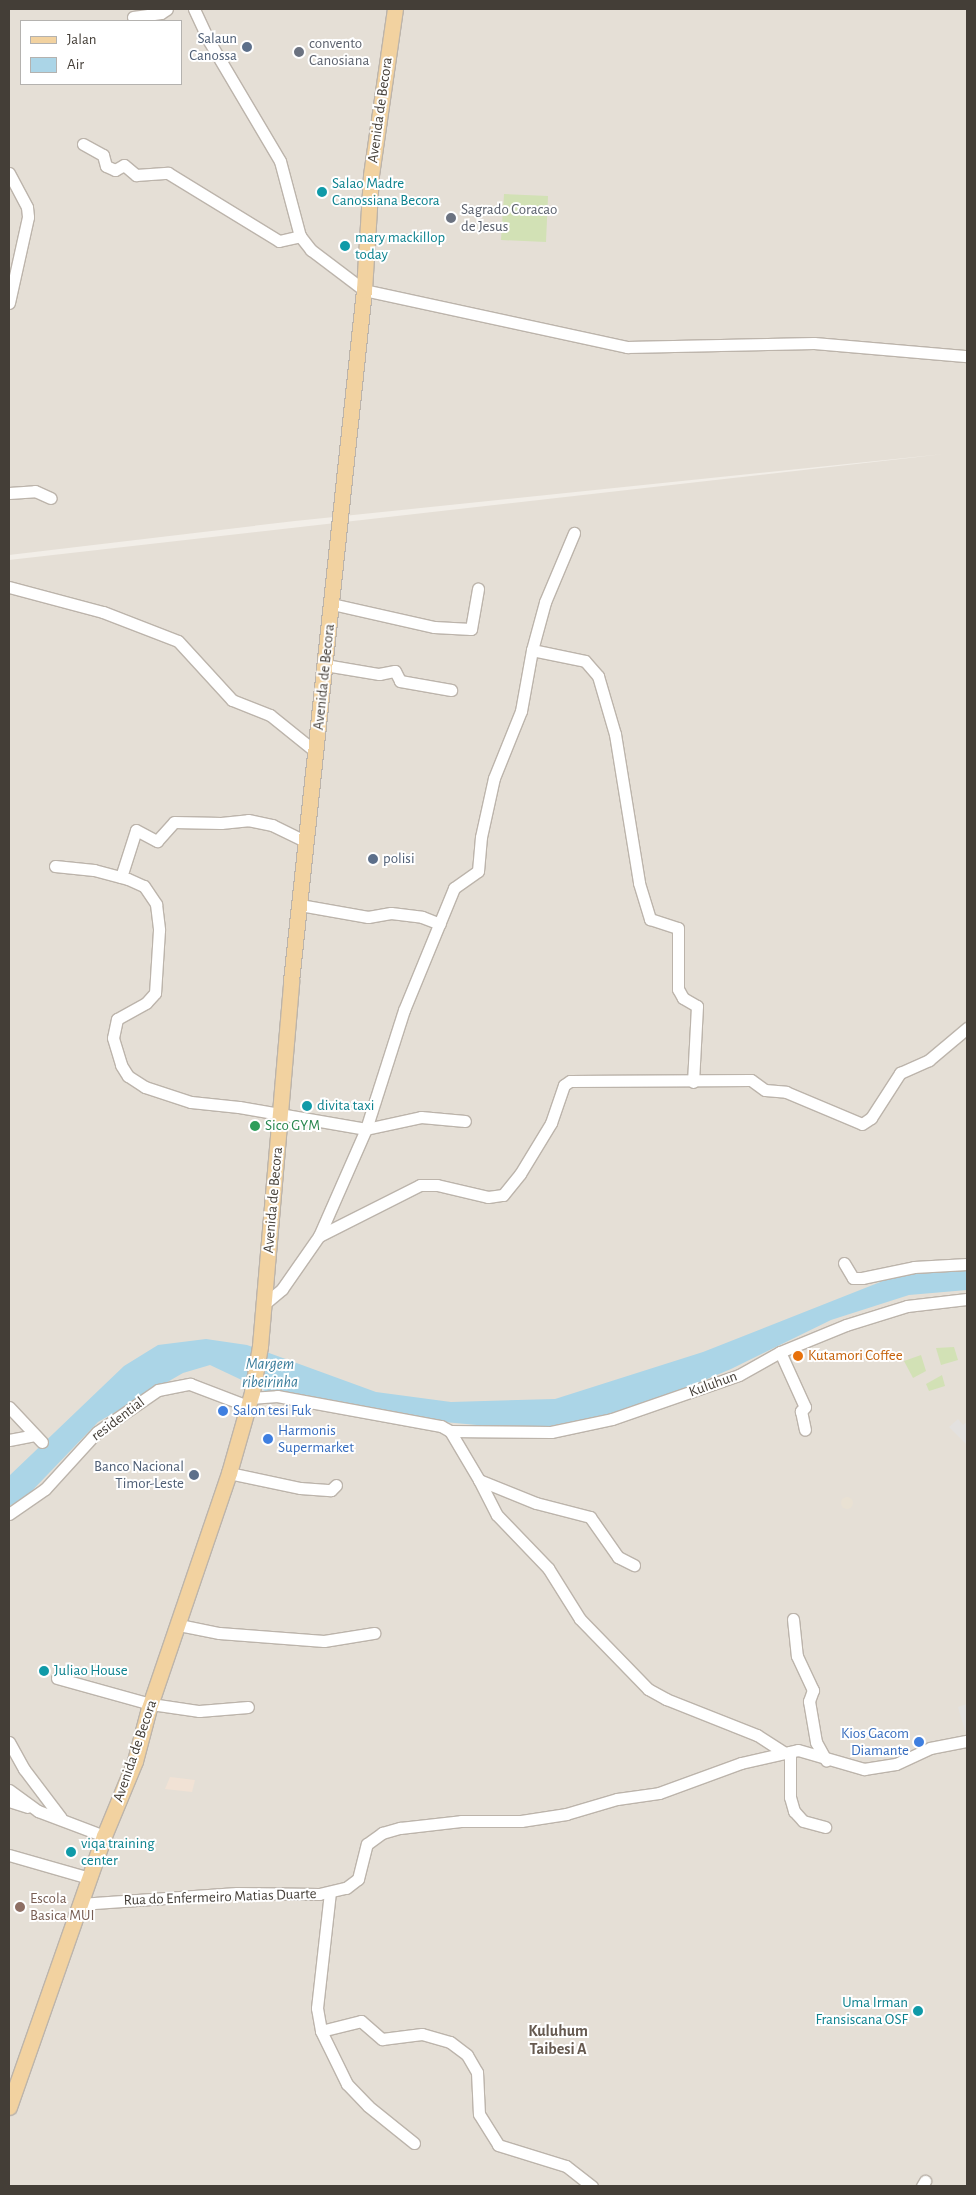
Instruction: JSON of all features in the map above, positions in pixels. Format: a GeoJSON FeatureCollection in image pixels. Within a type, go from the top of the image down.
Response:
{"type":"FeatureCollection","features":[{"type":"Feature","properties":{"kind":"main road","name":"Avenida de Becora"},"geometry":{"type":"LineString","coordinates":[[9,2106],[104,1836],[135,1761],[151,1704],[229,1473],[250,1399],[260,1346],[300,905],[364,290],[371,175],[395,9]]}},
{"type":"Feature","properties":{"kind":"street"},"geometry":{"type":"LineString","coordinates":[[133,17],[161,13],[167,9]]}},
{"type":"Feature","properties":{"kind":"street"},"geometry":{"type":"LineString","coordinates":[[194,9],[208,41],[280,160],[300,236],[310,250],[364,290],[627,347],[814,343],[967,356]]}},
{"type":"Feature","properties":{"kind":"street"},"geometry":{"type":"LineString","coordinates":[[83,144],[103,155],[106,166],[115,170],[124,165],[136,175],[168,173],[279,240],[300,236]]}},
{"type":"Feature","properties":{"kind":"street"},"geometry":{"type":"LineString","coordinates":[[9,173],[27,207],[28,217],[9,303]]}},
{"type":"Feature","properties":{"kind":"street"},"geometry":{"type":"LineString","coordinates":[[9,493],[35,491],[51,498]]}},
{"type":"Feature","properties":{"kind":"street"},"geometry":{"type":"LineString","coordinates":[[263,1305],[282,1289],[319,1236],[366,1130],[404,1010],[454,888],[478,871],[481,837],[494,778],[521,711],[532,650],[545,602],[574,533]]}},
{"type":"Feature","properties":{"kind":"street"},"geometry":{"type":"LineString","coordinates":[[9,587],[103,612],[178,641],[232,700],[270,715],[316,752]]}},
{"type":"Feature","properties":{"kind":"street"},"geometry":{"type":"LineString","coordinates":[[332,604],[434,627],[471,629],[478,589]]}},
{"type":"Feature","properties":{"kind":"street"},"geometry":{"type":"LineString","coordinates":[[532,650],[585,661],[598,676],[615,734],[642,892],[650,919],[678,928],[678,989],[683,998],[697,1006],[693,1082]]}},
{"type":"Feature","properties":{"kind":"street"},"geometry":{"type":"LineString","coordinates":[[325,665],[380,674],[395,672],[400,681],[451,690]]}},
{"type":"Feature","properties":{"kind":"street"},"geometry":{"type":"LineString","coordinates":[[121,877],[136,830],[157,842],[174,822],[221,823],[248,820],[272,826],[307,842]]}},
{"type":"Feature","properties":{"kind":"street"},"geometry":{"type":"LineString","coordinates":[[55,866],[94,870],[121,877],[144,886],[156,904],[159,930],[155,993],[146,1003],[127,1011],[117,1019],[113,1038],[121,1065],[128,1076],[145,1087],[191,1102],[281,1114],[366,1130],[422,1117],[465,1121]]}},
{"type":"Feature","properties":{"kind":"street"},"geometry":{"type":"LineString","coordinates":[[300,905],[368,917],[391,913],[406,915],[440,924]]}},
{"type":"Feature","properties":{"kind":"street"},"geometry":{"type":"LineString","coordinates":[[319,1236],[420,1185],[446,1186],[488,1197],[503,1195],[530,1157],[550,1123],[564,1085],[570,1081],[693,1082],[751,1080],[765,1090],[786,1092],[862,1124],[871,1118],[900,1073],[929,1060],[967,1028]]}},
{"type":"Feature","properties":{"kind":"street"},"geometry":{"type":"LineString","coordinates":[[844,1263],[853,1278],[862,1278],[914,1267],[967,1264]]}},
{"type":"Feature","properties":{"kind":"street","name":"Kuluhun"},"geometry":{"type":"LineString","coordinates":[[250,1399],[277,1396],[441,1426],[450,1431],[551,1432],[612,1419],[739,1375],[780,1352],[846,1325],[908,1306],[967,1298]]}},
{"type":"Feature","properties":{"kind":"street"},"geometry":{"type":"LineString","coordinates":[[780,1352],[805,1407],[801,1412],[805,1430]]}},
{"type":"Feature","properties":{"kind":"street","name":"residential"},"geometry":{"type":"LineString","coordinates":[[9,1514],[45,1489],[97,1432],[158,1390],[190,1384],[250,1399]]}},
{"type":"Feature","properties":{"kind":"street"},"geometry":{"type":"LineString","coordinates":[[9,1407],[38,1439],[9,1440]]}},
{"type":"Feature","properties":{"kind":"street"},"geometry":{"type":"LineString","coordinates":[[450,1431],[497,1515],[548,1568],[580,1619],[648,1689],[666,1699],[757,1735],[788,1753],[790,1796],[794,1811],[803,1821],[825,1827]]}},
{"type":"Feature","properties":{"kind":"street"},"geometry":{"type":"LineString","coordinates":[[229,1473],[300,1488],[331,1490],[336,1485]]}},
{"type":"Feature","properties":{"kind":"street"},"geometry":{"type":"LineString","coordinates":[[479,1480],[536,1503],[590,1517],[618,1557],[634,1565]]}},
{"type":"Feature","properties":{"kind":"street"},"geometry":{"type":"LineString","coordinates":[[794,1619],[797,1656],[813,1690],[809,1701],[816,1742],[826,1760]]}},
{"type":"Feature","properties":{"kind":"street"},"geometry":{"type":"LineString","coordinates":[[179,1625],[219,1633],[324,1642],[374,1632]]}},
{"type":"Feature","properties":{"kind":"street"},"geometry":{"type":"LineString","coordinates":[[57,1678],[151,1704],[199,1711],[248,1707]]}},
{"type":"Feature","properties":{"kind":"street","name":"Rua do Enfermeiro Matias Duarte"},"geometry":{"type":"LineString","coordinates":[[80,1904],[169,1896],[288,1895],[330,1892],[346,1888],[358,1879],[367,1844],[382,1833],[400,1828],[461,1821],[521,1820],[566,1814],[617,1799],[659,1793],[741,1763],[798,1750],[826,1760],[864,1768],[896,1764],[930,1748],[967,1741]]}},
{"type":"Feature","properties":{"kind":"street"},"geometry":{"type":"LineString","coordinates":[[9,1742],[24,1769],[63,1821]]}},
{"type":"Feature","properties":{"kind":"street"},"geometry":{"type":"LineString","coordinates":[[9,1790],[38,1811]]}},
{"type":"Feature","properties":{"kind":"street"},"geometry":{"type":"LineString","coordinates":[[9,1801],[104,1836]]}},
{"type":"Feature","properties":{"kind":"street"},"geometry":{"type":"LineString","coordinates":[[9,1855],[89,1878]]}},
{"type":"Feature","properties":{"kind":"street"},"geometry":{"type":"LineString","coordinates":[[330,1892],[316,2008],[321,2031],[347,2084],[368,2106],[414,2143]]}},
{"type":"Feature","properties":{"kind":"street"},"geometry":{"type":"LineString","coordinates":[[321,2031],[361,2021],[382,2039],[422,2034],[450,2042],[467,2055],[477,2072],[480,2114],[498,2146],[566,2166],[592,2186]]}},
{"type":"Feature","properties":{"kind":"shaded area"},"geometry":{"type":"Polygon","coordinates":[[[9,9],[967,9],[967,2186],[9,2186],[9,560],[944,454],[295,521],[9,555],[9,9]]]}},
{"type":"Feature","properties":{"kind":"shaded area"},"geometry":{"type":"Polygon","coordinates":[[[958,1419],[963,1425],[967,1422],[967,1445],[949,1427],[958,1419]]]}},
{"type":"Feature","properties":{"kind":"shaded area"},"geometry":{"type":"Polygon","coordinates":[[[849,1497],[852,1498],[852,1508],[845,1509],[842,1508],[841,1501],[842,1498],[849,1497]]]}},
{"type":"Feature","properties":{"kind":"shaded area"},"geometry":{"type":"Polygon","coordinates":[[[967,1704],[967,1730],[965,1731],[958,1707],[967,1704]]]}},
{"type":"Feature","properties":{"kind":"shaded area"},"geometry":{"type":"Polygon","coordinates":[[[170,1777],[195,1780],[192,1792],[165,1789],[170,1777]]]}},
{"type":"Feature","properties":{"kind":"green space"},"geometry":{"type":"Polygon","coordinates":[[[504,194],[548,196],[546,242],[501,240],[504,194]]]}},
{"type":"Feature","properties":{"kind":"green space"},"geometry":{"type":"Polygon","coordinates":[[[954,1347],[958,1360],[941,1365],[936,1348],[954,1347]]]}},
{"type":"Feature","properties":{"kind":"green space"},"geometry":{"type":"Polygon","coordinates":[[[921,1355],[926,1371],[913,1378],[904,1361],[921,1355]]]}},
{"type":"Feature","properties":{"kind":"green space"},"geometry":{"type":"Polygon","coordinates":[[[942,1375],[945,1386],[929,1391],[926,1384],[942,1375]]]}},
{"type":"Feature","properties":{"kind":"water","name":"Margem ribeirinha"},"geometry":{"type":"Polygon","coordinates":[[[967,1268],[967,1290],[909,1295],[831,1320],[731,1369],[674,1393],[616,1413],[545,1427],[488,1426],[433,1421],[292,1393],[265,1391],[210,1365],[183,1373],[98,1422],[25,1498],[9,1506],[9,1476],[124,1366],[158,1345],[206,1339],[247,1345],[376,1392],[451,1402],[555,1399],[703,1352],[898,1275],[967,1268]]]}},
{"type":"Feature","properties":{"kind":"place","name":"Salaun Canossa"},"geometry":{"type":"Point","coordinates":[247,47]}},
{"type":"Feature","properties":{"kind":"place","name":"convento Canosiana"},"geometry":{"type":"Point","coordinates":[299,52]}},
{"type":"Feature","properties":{"kind":"place","name":"Salao Madre Canossiana Becora"},"geometry":{"type":"Point","coordinates":[322,192]}},
{"type":"Feature","properties":{"kind":"place","name":"Sagrado Coracao de Jesus"},"geometry":{"type":"Point","coordinates":[451,218]}},
{"type":"Feature","properties":{"kind":"place","name":"mary mackillop today"},"geometry":{"type":"Point","coordinates":[345,246]}},
{"type":"Feature","properties":{"kind":"place","name":"polisi"},"geometry":{"type":"Point","coordinates":[373,859]}},
{"type":"Feature","properties":{"kind":"place","name":"divita taxi"},"geometry":{"type":"Point","coordinates":[307,1106]}},
{"type":"Feature","properties":{"kind":"place","name":"Sico GYM"},"geometry":{"type":"Point","coordinates":[255,1126]}},
{"type":"Feature","properties":{"kind":"place","name":"Kutamori Coffee"},"geometry":{"type":"Point","coordinates":[798,1356]}},
{"type":"Feature","properties":{"kind":"place","name":"Salon tesi Fuk"},"geometry":{"type":"Point","coordinates":[223,1411]}},
{"type":"Feature","properties":{"kind":"place","name":"Harmonis Supermarket"},"geometry":{"type":"Point","coordinates":[268,1439]}},
{"type":"Feature","properties":{"kind":"place","name":"Banco Nacional Timor-Leste"},"geometry":{"type":"Point","coordinates":[194,1475]}},
{"type":"Feature","properties":{"kind":"place","name":"Juliao House"},"geometry":{"type":"Point","coordinates":[44,1671]}},
{"type":"Feature","properties":{"kind":"place","name":"Kios Gacom Diamante"},"geometry":{"type":"Point","coordinates":[919,1742]}},
{"type":"Feature","properties":{"kind":"place","name":"viqa training center"},"geometry":{"type":"Point","coordinates":[71,1852]}},
{"type":"Feature","properties":{"kind":"place","name":"Escola Basica MUI"},"geometry":{"type":"Point","coordinates":[20,1907]}},
{"type":"Feature","properties":{"kind":"place","name":"Uma Irman Fransiscana OSF"},"geometry":{"type":"Point","coordinates":[918,2011]}},
{"type":"Feature","properties":{"kind":"district","name":"Kuluhum Taibesi A"},"geometry":{"type":"Point","coordinates":[558,2040]}}]}
